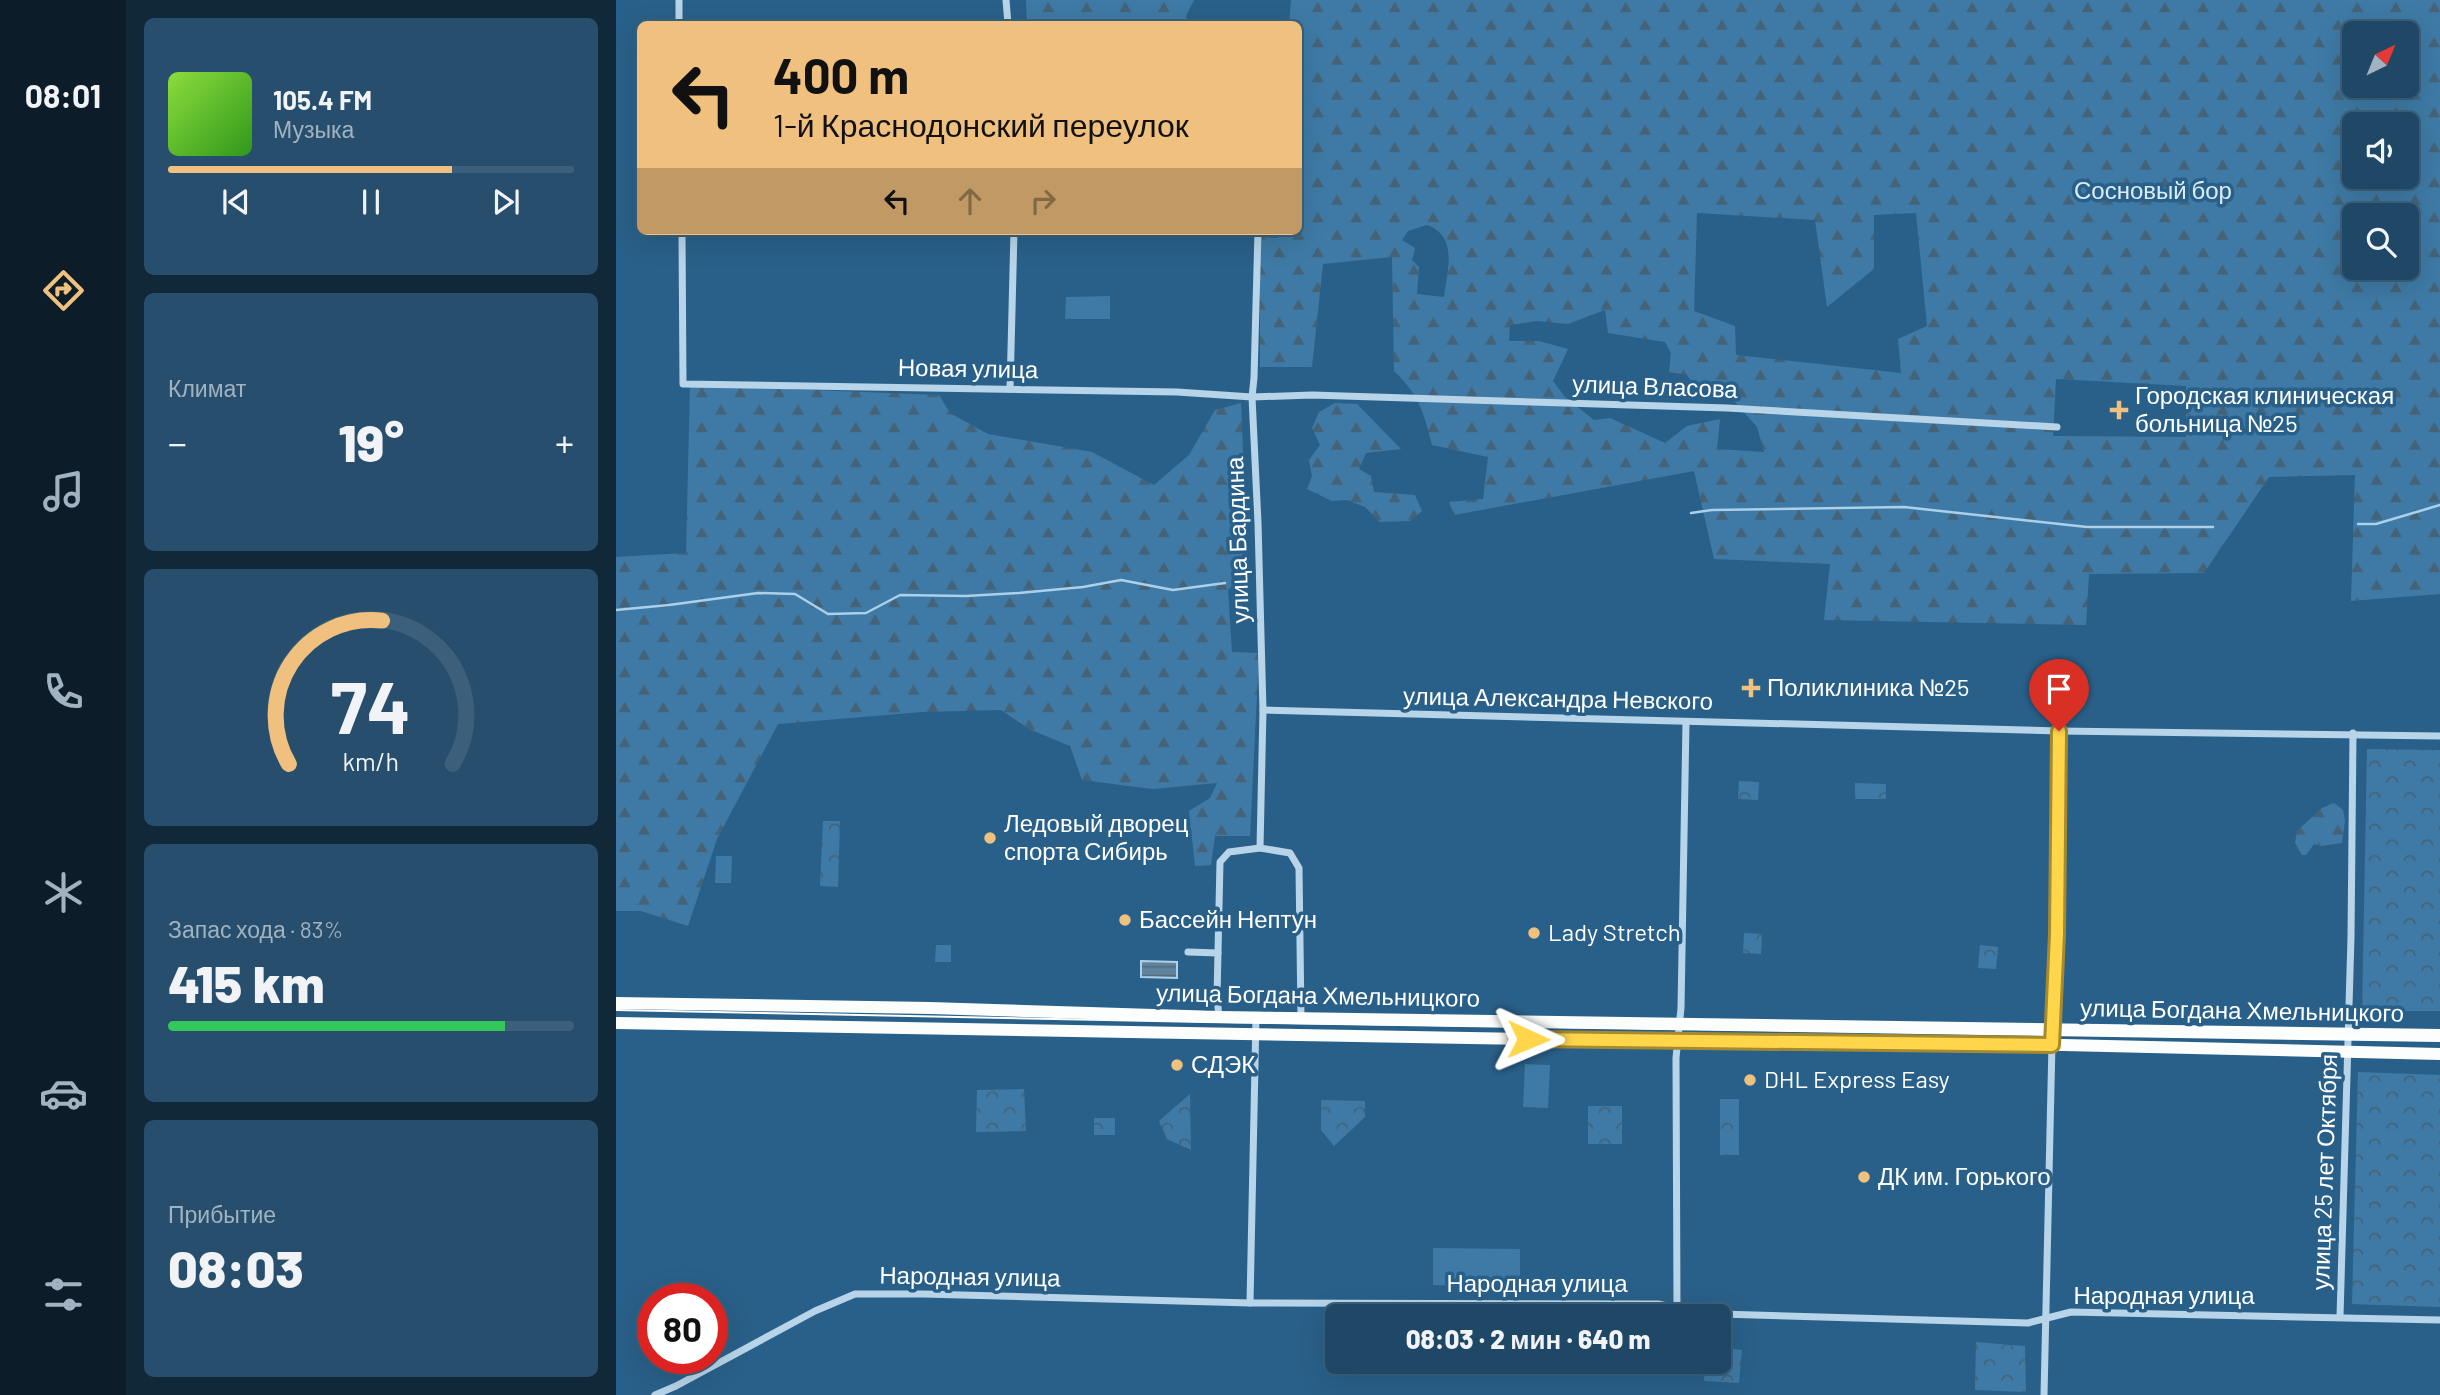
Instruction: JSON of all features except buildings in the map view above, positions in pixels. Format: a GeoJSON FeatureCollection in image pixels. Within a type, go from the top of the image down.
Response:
{"type":"FeatureCollection","features":[{"type":"Feature","properties":{"kind":"highway","name":"улица Богдана Хмельницкого"},"geometry":{"type":"LineString","coordinates":[[616,1003],[1219,1017],[2440,1035]]}},
{"type":"Feature","properties":{"kind":"highway","name":"улица Богдана Хмельницкого"},"geometry":{"type":"LineString","coordinates":[[616,1023],[1255,1035],[2052,1045],[2440,1054]]}},
{"type":"Feature","properties":{"kind":"street"},"geometry":{"type":"LineString","coordinates":[[679,0],[680,21]]}},
{"type":"Feature","properties":{"kind":"street"},"geometry":{"type":"LineString","coordinates":[[1006,0],[1008,21]]}},
{"type":"Feature","properties":{"kind":"street","name":"Новая улица"},"geometry":{"type":"LineString","coordinates":[[682,235],[683,384],[1010,388],[1177,392],[1252,397]]}},
{"type":"Feature","properties":{"kind":"street"},"geometry":{"type":"LineString","coordinates":[[1010,388],[1014,235]]}},
{"type":"Feature","properties":{"kind":"street","name":"улица Бардина"},"geometry":{"type":"LineString","coordinates":[[1258,235],[1252,397],[1263,710],[1260,848]]}},
{"type":"Feature","properties":{"kind":"street","name":"улица Власова"},"geometry":{"type":"LineString","coordinates":[[1252,397],[1312,395],[1713,407],[2057,427]]}},
{"type":"Feature","properties":{"kind":"street","name":"улица Александра Невского"},"geometry":{"type":"LineString","coordinates":[[1263,710],[2059,731],[2440,736]]}},
{"type":"Feature","properties":{"kind":"street"},"geometry":{"type":"LineString","coordinates":[[1678,1304],[1676,1058],[1680,1023],[1686,722]]}},
{"type":"Feature","properties":{"kind":"street"},"geometry":{"type":"LineString","coordinates":[[2044,1395],[2057,934],[2059,731]]}},
{"type":"Feature","properties":{"kind":"street","name":"улица 25 лет Октября"},"geometry":{"type":"LineString","coordinates":[[2340,1317],[2353,733]]}},
{"type":"Feature","properties":{"kind":"street"},"geometry":{"type":"LineString","coordinates":[[1219,1017],[1220,862],[1229,852],[1260,848],[1290,853],[1299,868],[1301,1017]]}},
{"type":"Feature","properties":{"kind":"street"},"geometry":{"type":"LineString","coordinates":[[1188,952],[1218,953]]}},
{"type":"Feature","properties":{"kind":"street"},"geometry":{"type":"LineString","coordinates":[[1250,1303],[1256,1017]]}},
{"type":"Feature","properties":{"kind":"street","name":"Народная улица"},"geometry":{"type":"LineString","coordinates":[[655,1395],[815,1311],[855,1294],[1250,1303],[1658,1304]]}},
{"type":"Feature","properties":{"kind":"street","name":"Народная улица"},"geometry":{"type":"LineString","coordinates":[[1731,1314],[2028,1323],[2071,1312],[2440,1320]]}},
{"type":"Feature","properties":{"kind":"green space"},"geometry":{"type":"Polygon","coordinates":[[[1026,0],[1194,0],[1186,16],[1187,21],[1027,21],[1026,0]]]}},
{"type":"Feature","properties":{"kind":"green space","name":"Сосновый бор"},"geometry":{"type":"Polygon","coordinates":[[[1291,0],[2440,0],[2440,594],[2351,601],[2355,475],[2269,477],[2204,573],[2089,574],[2086,625],[1824,620],[1830,564],[1714,559],[1694,471],[1454,515],[1449,502],[1483,499],[1488,457],[1432,445],[1419,405],[1410,388],[1394,371],[1392,257],[1323,264],[1312,367],[1260,367],[1260,237],[1302,235],[1302,21],[1289,21],[1291,0]],[[1697,213],[1694,311],[1735,326],[1736,355],[1901,373],[1898,339],[1927,326],[1916,213],[1874,215],[1874,269],[1827,307],[1815,220],[1697,213]],[[1427,225],[1408,231],[1402,240],[1415,248],[1412,260],[1419,267],[1417,294],[1444,297],[1449,256],[1447,246],[1444,237],[1427,225]],[[1605,310],[1568,324],[1537,321],[1510,325],[1509,341],[1539,341],[1568,349],[1553,381],[1565,397],[1594,420],[1610,418],[1665,443],[1687,426],[1720,419],[1717,449],[1764,452],[1757,427],[1720,385],[1697,391],[1687,375],[1669,372],[1671,353],[1665,342],[1608,333],[1605,310]],[[2056,379],[2053,436],[2186,437],[2186,386],[2056,379]]]}},
{"type":"Feature","properties":{"kind":"green space"},"geometry":{"type":"Polygon","coordinates":[[[1110,296],[1110,319],[1065,319],[1066,297],[1110,296]]]}},
{"type":"Feature","properties":{"kind":"green space"},"geometry":{"type":"Polygon","coordinates":[[[690,385],[939,395],[950,413],[988,434],[1092,452],[1154,485],[1189,455],[1215,410],[1241,403],[1248,570],[1228,590],[1232,652],[1259,653],[1250,836],[1215,836],[1211,865],[1195,866],[1189,811],[1210,798],[1217,783],[1152,789],[1082,780],[1070,746],[1029,729],[1001,710],[922,712],[778,724],[717,839],[688,926],[641,911],[616,911],[616,557],[686,553],[690,385]]]}},
{"type":"Feature","properties":{"kind":"green space"},"geometry":{"type":"Polygon","coordinates":[[[1335,403],[1357,404],[1401,449],[1366,453],[1359,469],[1371,476],[1374,492],[1415,495],[1422,511],[1410,521],[1380,522],[1365,507],[1347,500],[1332,501],[1307,489],[1312,476],[1309,460],[1320,445],[1312,428],[1319,412],[1335,403]]]}},
{"type":"Feature","properties":{"kind":"green space"},"geometry":{"type":"Polygon","coordinates":[[[2367,749],[2440,750],[2440,1011],[2362,1011],[2367,749]]]}},
{"type":"Feature","properties":{"kind":"green space"},"geometry":{"type":"Polygon","coordinates":[[[1739,781],[1759,782],[1758,800],[1738,799],[1739,781]]]}},
{"type":"Feature","properties":{"kind":"green space"},"geometry":{"type":"Polygon","coordinates":[[[1855,783],[1886,784],[1886,799],[1855,799],[1855,783]]]}},
{"type":"Feature","properties":{"kind":"green space"},"geometry":{"type":"Polygon","coordinates":[[[2334,803],[2343,810],[2345,821],[2342,843],[2321,846],[2314,844],[2306,855],[2302,855],[2295,843],[2297,831],[2322,808],[2334,803]]]}},
{"type":"Feature","properties":{"kind":"green space"},"geometry":{"type":"Polygon","coordinates":[[[823,821],[840,821],[838,887],[820,886],[823,821]]]}},
{"type":"Feature","properties":{"kind":"green space"},"geometry":{"type":"Polygon","coordinates":[[[716,856],[732,856],[731,883],[715,883],[716,856]]]}},
{"type":"Feature","properties":{"kind":"green space"},"geometry":{"type":"Polygon","coordinates":[[[1744,933],[1762,934],[1761,954],[1743,953],[1744,933]]]}},
{"type":"Feature","properties":{"kind":"green space"},"geometry":{"type":"Polygon","coordinates":[[[936,945],[951,945],[951,962],[935,962],[936,945]]]}},
{"type":"Feature","properties":{"kind":"green space"},"geometry":{"type":"Polygon","coordinates":[[[1980,945],[1998,947],[1996,969],[1978,968],[1980,945]]]}},
{"type":"Feature","properties":{"kind":"green space"},"geometry":{"type":"Polygon","coordinates":[[[1525,1064],[1550,1065],[1548,1108],[1523,1107],[1525,1064]]]}},
{"type":"Feature","properties":{"kind":"green space"},"geometry":{"type":"Polygon","coordinates":[[[2358,1072],[2440,1075],[2440,1307],[2352,1304],[2358,1072]]]}},
{"type":"Feature","properties":{"kind":"green space"},"geometry":{"type":"Polygon","coordinates":[[[1024,1089],[1026,1131],[976,1132],[977,1090],[1024,1089]]]}},
{"type":"Feature","properties":{"kind":"green space"},"geometry":{"type":"Polygon","coordinates":[[[1190,1094],[1191,1150],[1167,1139],[1159,1121],[1190,1094]]]}},
{"type":"Feature","properties":{"kind":"green space"},"geometry":{"type":"Polygon","coordinates":[[[1720,1099],[1739,1099],[1739,1155],[1720,1155],[1720,1099]]]}},
{"type":"Feature","properties":{"kind":"green space"},"geometry":{"type":"Polygon","coordinates":[[[1321,1100],[1365,1101],[1365,1117],[1334,1146],[1321,1130],[1321,1100]]]}},
{"type":"Feature","properties":{"kind":"green space"},"geometry":{"type":"Polygon","coordinates":[[[1588,1106],[1622,1106],[1622,1144],[1588,1144],[1588,1106]]]}},
{"type":"Feature","properties":{"kind":"green space"},"geometry":{"type":"Polygon","coordinates":[[[1094,1118],[1115,1118],[1115,1135],[1094,1135],[1094,1118]]]}},
{"type":"Feature","properties":{"kind":"green space"},"geometry":{"type":"Polygon","coordinates":[[[1433,1248],[1520,1249],[1520,1287],[1433,1285],[1433,1248]]]}},
{"type":"Feature","properties":{"kind":"green space"},"geometry":{"type":"Polygon","coordinates":[[[1976,1342],[2025,1346],[2026,1392],[1975,1390],[1976,1342]]]}},
{"type":"Feature","properties":{"kind":"green space"},"geometry":{"type":"Polygon","coordinates":[[[1731,1349],[1742,1350],[1739,1383],[1704,1381],[1704,1374],[1731,1374],[1731,1349]]]}},
{"type":"Feature","properties":{"kind":"shaded area"},"geometry":{"type":"Polygon","coordinates":[[[1141,961],[1177,962],[1177,978],[1141,977],[1141,961]]]}},
{"type":"Feature","properties":{"kind":"waterway"},"geometry":{"type":"LineString","coordinates":[[2358,524],[2376,524],[2440,505]]}},
{"type":"Feature","properties":{"kind":"waterway"},"geometry":{"type":"LineString","coordinates":[[1691,513],[1712,510],[1904,507],[2087,527],[2213,527]]}},
{"type":"Feature","properties":{"kind":"waterway"},"geometry":{"type":"LineString","coordinates":[[616,610],[758,593],[795,594],[828,614],[866,613],[900,595],[966,596],[1019,593],[1083,587],[1121,580],[1173,590],[1225,583]]}},
{"type":"Feature","properties":{"kind":"tram line"},"geometry":{"type":"LineString","coordinates":[[616,1010],[2440,1041]]}},
{"type":"Feature","properties":{"kind":"place","name":"Городская клиническая больница №25"},"geometry":{"type":"Point","coordinates":[2119,410]}},
{"type":"Feature","properties":{"kind":"place","name":"Поликлиника №25"},"geometry":{"type":"Point","coordinates":[1751,688]}},
{"type":"Feature","properties":{"kind":"place","name":"Ледовый дворец спорта Сибирь"},"geometry":{"type":"Point","coordinates":[990,838]}},
{"type":"Feature","properties":{"kind":"place","name":"Бассейн Нептун"},"geometry":{"type":"Point","coordinates":[1125,920]}},
{"type":"Feature","properties":{"kind":"place","name":"Lady Stretch"},"geometry":{"type":"Point","coordinates":[1534,933]}},
{"type":"Feature","properties":{"kind":"place","name":"СДЭК"},"geometry":{"type":"Point","coordinates":[1177,1065]}},
{"type":"Feature","properties":{"kind":"place","name":"DHL Express Easy"},"geometry":{"type":"Point","coordinates":[1750,1080]}},
{"type":"Feature","properties":{"kind":"place","name":"ДК им. Горького"},"geometry":{"type":"Point","coordinates":[1864,1177]}},
{"type":"Feature","properties":{"kind":"route"},"geometry":{"type":"LineString","coordinates":[[1528,1039],[2052,1045],[2057,934],[2059,731]]}}]}
